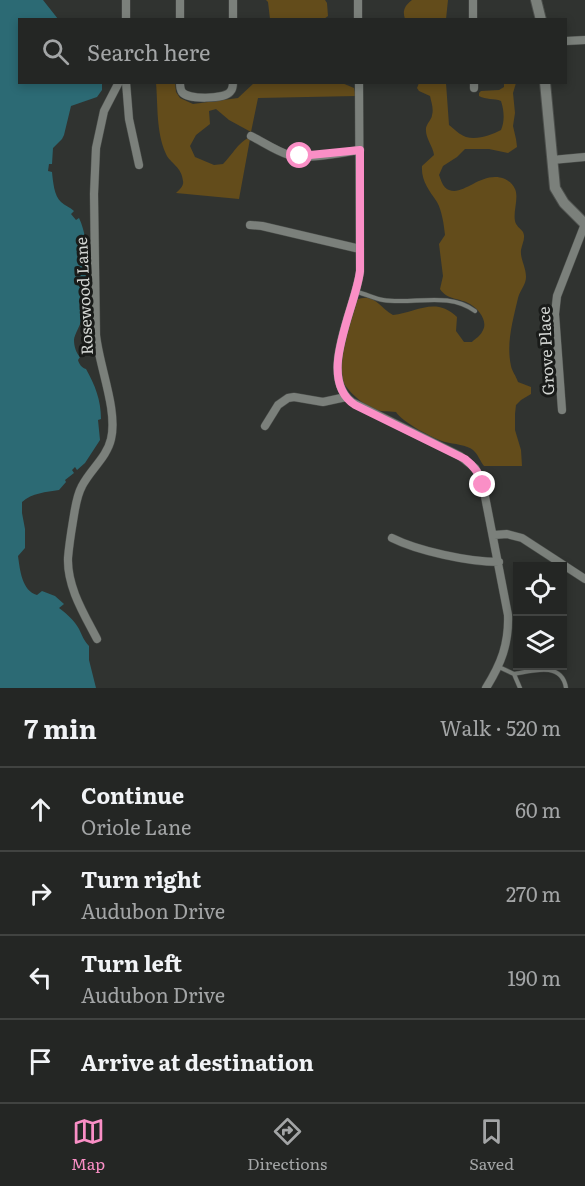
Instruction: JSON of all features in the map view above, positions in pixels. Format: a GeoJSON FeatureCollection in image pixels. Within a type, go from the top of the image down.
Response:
{"type":"FeatureCollection","features":[{"type":"Feature","properties":{"kind":"street"},"geometry":{"type":"LineString","coordinates":[[126,0],[126,18]]}},
{"type":"Feature","properties":{"kind":"street"},"geometry":{"type":"LineString","coordinates":[[180,0],[180,18]]}},
{"type":"Feature","properties":{"kind":"street"},"geometry":{"type":"LineString","coordinates":[[233,0],[233,18]]}},
{"type":"Feature","properties":{"kind":"street"},"geometry":{"type":"LineString","coordinates":[[358,0],[358,18]]}},
{"type":"Feature","properties":{"kind":"street"},"geometry":{"type":"LineString","coordinates":[[473,0],[473,18]]}},
{"type":"Feature","properties":{"kind":"street"},"geometry":{"type":"LineString","coordinates":[[536,0],[540,18]]}},
{"type":"Feature","properties":{"kind":"street"},"geometry":{"type":"LineString","coordinates":[[567,41],[585,40]]}},
{"type":"Feature","properties":{"kind":"street","name":"Rosewood Lane"},"geometry":{"type":"LineString","coordinates":[[97,639],[72,585],[68,558],[80,491],[111,440],[112,418],[96,335],[94,174],[102,117],[118,84]]}},
{"type":"Feature","properties":{"kind":"street"},"geometry":{"type":"LineString","coordinates":[[126,84],[129,119],[139,165]]}},
{"type":"Feature","properties":{"kind":"street"},"geometry":{"type":"LineString","coordinates":[[180,84],[183,93],[192,97],[224,96],[232,87]]}},
{"type":"Feature","properties":{"kind":"street"},"geometry":{"type":"LineString","coordinates":[[359,84],[360,271],[339,355],[338,380],[346,397],[355,405],[465,459],[479,474],[507,603],[508,626],[505,650],[499,667],[486,688]]}},
{"type":"Feature","properties":{"kind":"street"},"geometry":{"type":"LineString","coordinates":[[545,84],[554,183],[557,194],[585,224]]}},
{"type":"Feature","properties":{"kind":"street"},"geometry":{"type":"LineString","coordinates":[[252,136],[292,156],[360,150]]}},
{"type":"Feature","properties":{"kind":"street"},"geometry":{"type":"LineString","coordinates":[[552,160],[585,157]]}},
{"type":"Feature","properties":{"kind":"street","name":"Grove Place"},"geometry":{"type":"LineString","coordinates":[[562,410],[555,305],[585,224]]}},
{"type":"Feature","properties":{"kind":"street"},"geometry":{"type":"LineString","coordinates":[[250,225],[360,249]]}},
{"type":"Feature","properties":{"kind":"street"},"geometry":{"type":"LineString","coordinates":[[265,426],[278,405],[288,398],[323,402],[346,397]]}},
{"type":"Feature","properties":{"kind":"street"},"geometry":{"type":"LineString","coordinates":[[494,535],[507,534],[522,538],[585,579]]}},
{"type":"Feature","properties":{"kind":"street"},"geometry":{"type":"LineString","coordinates":[[392,538],[432,552],[499,562]]}},
{"type":"Feature","properties":{"kind":"lane"},"geometry":{"type":"LineString","coordinates":[[356,291],[381,300],[451,301],[475,311]]}},
{"type":"Feature","properties":{"kind":"lane"},"geometry":{"type":"LineString","coordinates":[[499,667],[514,674],[540,669],[554,671],[564,679],[566,688]]}},
{"type":"Feature","properties":{"kind":"lane"},"geometry":{"type":"LineString","coordinates":[[514,674],[520,688]]}},
{"type":"Feature","properties":{"kind":"shaded area"},"geometry":{"type":"Polygon","coordinates":[[[266,0],[325,0],[328,16],[325,18],[270,18],[266,0]]]}},
{"type":"Feature","properties":{"kind":"shaded area"},"geometry":{"type":"Polygon","coordinates":[[[412,0],[448,0],[446,18],[405,18],[405,8],[412,0]]]}},
{"type":"Feature","properties":{"kind":"shaded area"},"geometry":{"type":"Polygon","coordinates":[[[156,84],[175,84],[180,98],[193,104],[238,98],[253,84],[344,84],[354,88],[356,96],[258,98],[251,132],[229,120],[216,109],[209,111],[210,124],[196,135],[190,146],[195,157],[214,165],[223,164],[241,143],[250,139],[239,199],[176,193],[183,184],[182,176],[163,146],[159,128],[156,84]]]}},
{"type":"Feature","properties":{"kind":"shaded area"},"geometry":{"type":"Polygon","coordinates":[[[419,84],[446,84],[449,125],[464,136],[475,138],[501,130],[504,119],[501,101],[479,96],[479,93],[499,90],[504,87],[504,84],[516,84],[513,93],[515,113],[513,126],[517,147],[508,153],[489,149],[465,149],[443,166],[439,175],[444,186],[449,190],[461,190],[481,180],[497,177],[509,182],[516,193],[515,221],[524,234],[521,253],[526,277],[512,323],[510,357],[518,382],[531,387],[531,394],[516,405],[515,430],[521,450],[522,466],[484,466],[470,448],[434,437],[411,425],[396,412],[378,411],[369,407],[349,390],[341,377],[343,350],[356,300],[372,299],[393,315],[425,307],[449,311],[457,317],[456,331],[464,342],[472,342],[484,328],[484,320],[477,309],[466,302],[446,295],[440,289],[443,276],[439,244],[445,235],[444,227],[439,206],[426,185],[422,171],[422,166],[434,155],[426,132],[433,108],[430,96],[417,88],[419,84]]]}},
{"type":"Feature","properties":{"kind":"water"},"geometry":{"type":"Polygon","coordinates":[[[0,0],[43,0],[57,18],[18,18],[18,84],[102,84],[102,90],[97,97],[71,106],[64,135],[53,148],[52,164],[49,164],[48,171],[52,172],[57,196],[74,211],[71,214],[76,220],[79,218],[85,237],[85,308],[74,342],[80,357],[78,361],[86,369],[95,387],[101,419],[98,420],[100,440],[85,463],[77,470],[75,467],[72,470],[74,473],[65,480],[66,482],[59,490],[44,492],[22,502],[25,548],[18,556],[23,579],[28,589],[37,595],[42,591],[55,596],[64,604],[59,608],[79,629],[89,646],[89,660],[96,688],[0,688],[0,0]]]}},
{"type":"Feature","properties":{"kind":"route"},"geometry":{"type":"LineString","coordinates":[[300,156],[360,150],[360,271],[339,355],[339,385],[343,393],[355,405],[465,459],[475,468],[483,485]]}}]}
